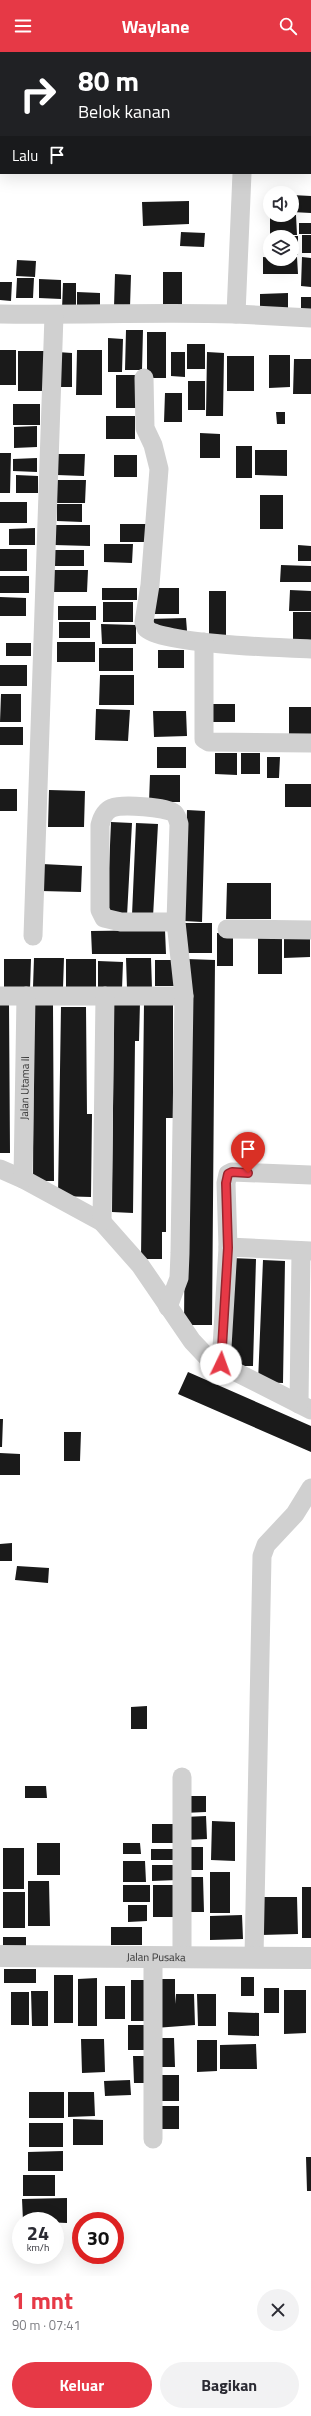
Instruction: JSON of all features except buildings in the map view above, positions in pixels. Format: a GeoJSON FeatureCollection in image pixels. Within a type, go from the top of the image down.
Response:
{"type":"FeatureCollection","features":[{"type":"Feature","properties":{"kind":"street"},"geometry":{"type":"LineString","coordinates":[[236,314],[242,174]]}},
{"type":"Feature","properties":{"kind":"street"},"geometry":{"type":"LineString","coordinates":[[0,314],[54,315],[143,312],[236,314],[311,318]]}},
{"type":"Feature","properties":{"kind":"street"},"geometry":{"type":"LineString","coordinates":[[33,936],[54,315]]}},
{"type":"Feature","properties":{"kind":"street"},"geometry":{"type":"LineString","coordinates":[[144,378],[144,428],[155,450],[159,470],[150,585],[144,622],[146,628],[152,634],[204,642],[311,649]]}},
{"type":"Feature","properties":{"kind":"street"},"geometry":{"type":"LineString","coordinates":[[204,642],[204,739],[209,742],[311,743]]}},
{"type":"Feature","properties":{"kind":"street"},"geometry":{"type":"LineString","coordinates":[[168,1307],[179,1278],[184,996],[176,922],[179,824],[176,816],[168,810],[125,806],[111,808],[105,812],[100,824],[100,910],[104,918],[120,922],[176,922]]}},
{"type":"Feature","properties":{"kind":"street"},"geometry":{"type":"LineString","coordinates":[[226,929],[311,930]]}},
{"type":"Feature","properties":{"kind":"street"},"geometry":{"type":"LineString","coordinates":[[0,996],[184,996]]}},
{"type":"Feature","properties":{"kind":"street","name":"Jalan Utama ll"},"geometry":{"type":"LineString","coordinates":[[23,1179],[26,996]]}},
{"type":"Feature","properties":{"kind":"street"},"geometry":{"type":"LineString","coordinates":[[102,1222],[105,996]]}},
{"type":"Feature","properties":{"kind":"street"},"geometry":{"type":"LineString","coordinates":[[0,1169],[23,1179],[102,1222],[140,1265],[192,1341],[208,1358],[305,1407],[306,1251],[228,1248]]}},
{"type":"Feature","properties":{"kind":"street"},"geometry":{"type":"LineString","coordinates":[[221,1364],[228,1248],[226,1183],[228,1174],[232,1172],[311,1176]]}},
{"type":"Feature","properties":{"kind":"street"},"geometry":{"type":"LineString","coordinates":[[254,1957],[262,1556],[266,1545],[305,1509],[311,1488]]}},
{"type":"Feature","properties":{"kind":"street"},"geometry":{"type":"LineString","coordinates":[[182,1777],[182,1958]]}},
{"type":"Feature","properties":{"kind":"street","name":"Jalan Pusaka"},"geometry":{"type":"LineString","coordinates":[[0,1956],[311,1958]]}},
{"type":"Feature","properties":{"kind":"street"},"geometry":{"type":"LineString","coordinates":[[153,1958],[153,2140]]}},
{"type":"Feature","properties":{"kind":"route"},"geometry":{"type":"LineString","coordinates":[[221,1364],[228,1248],[226,1183],[228,1174],[232,1172],[248,1173]]}}]}
